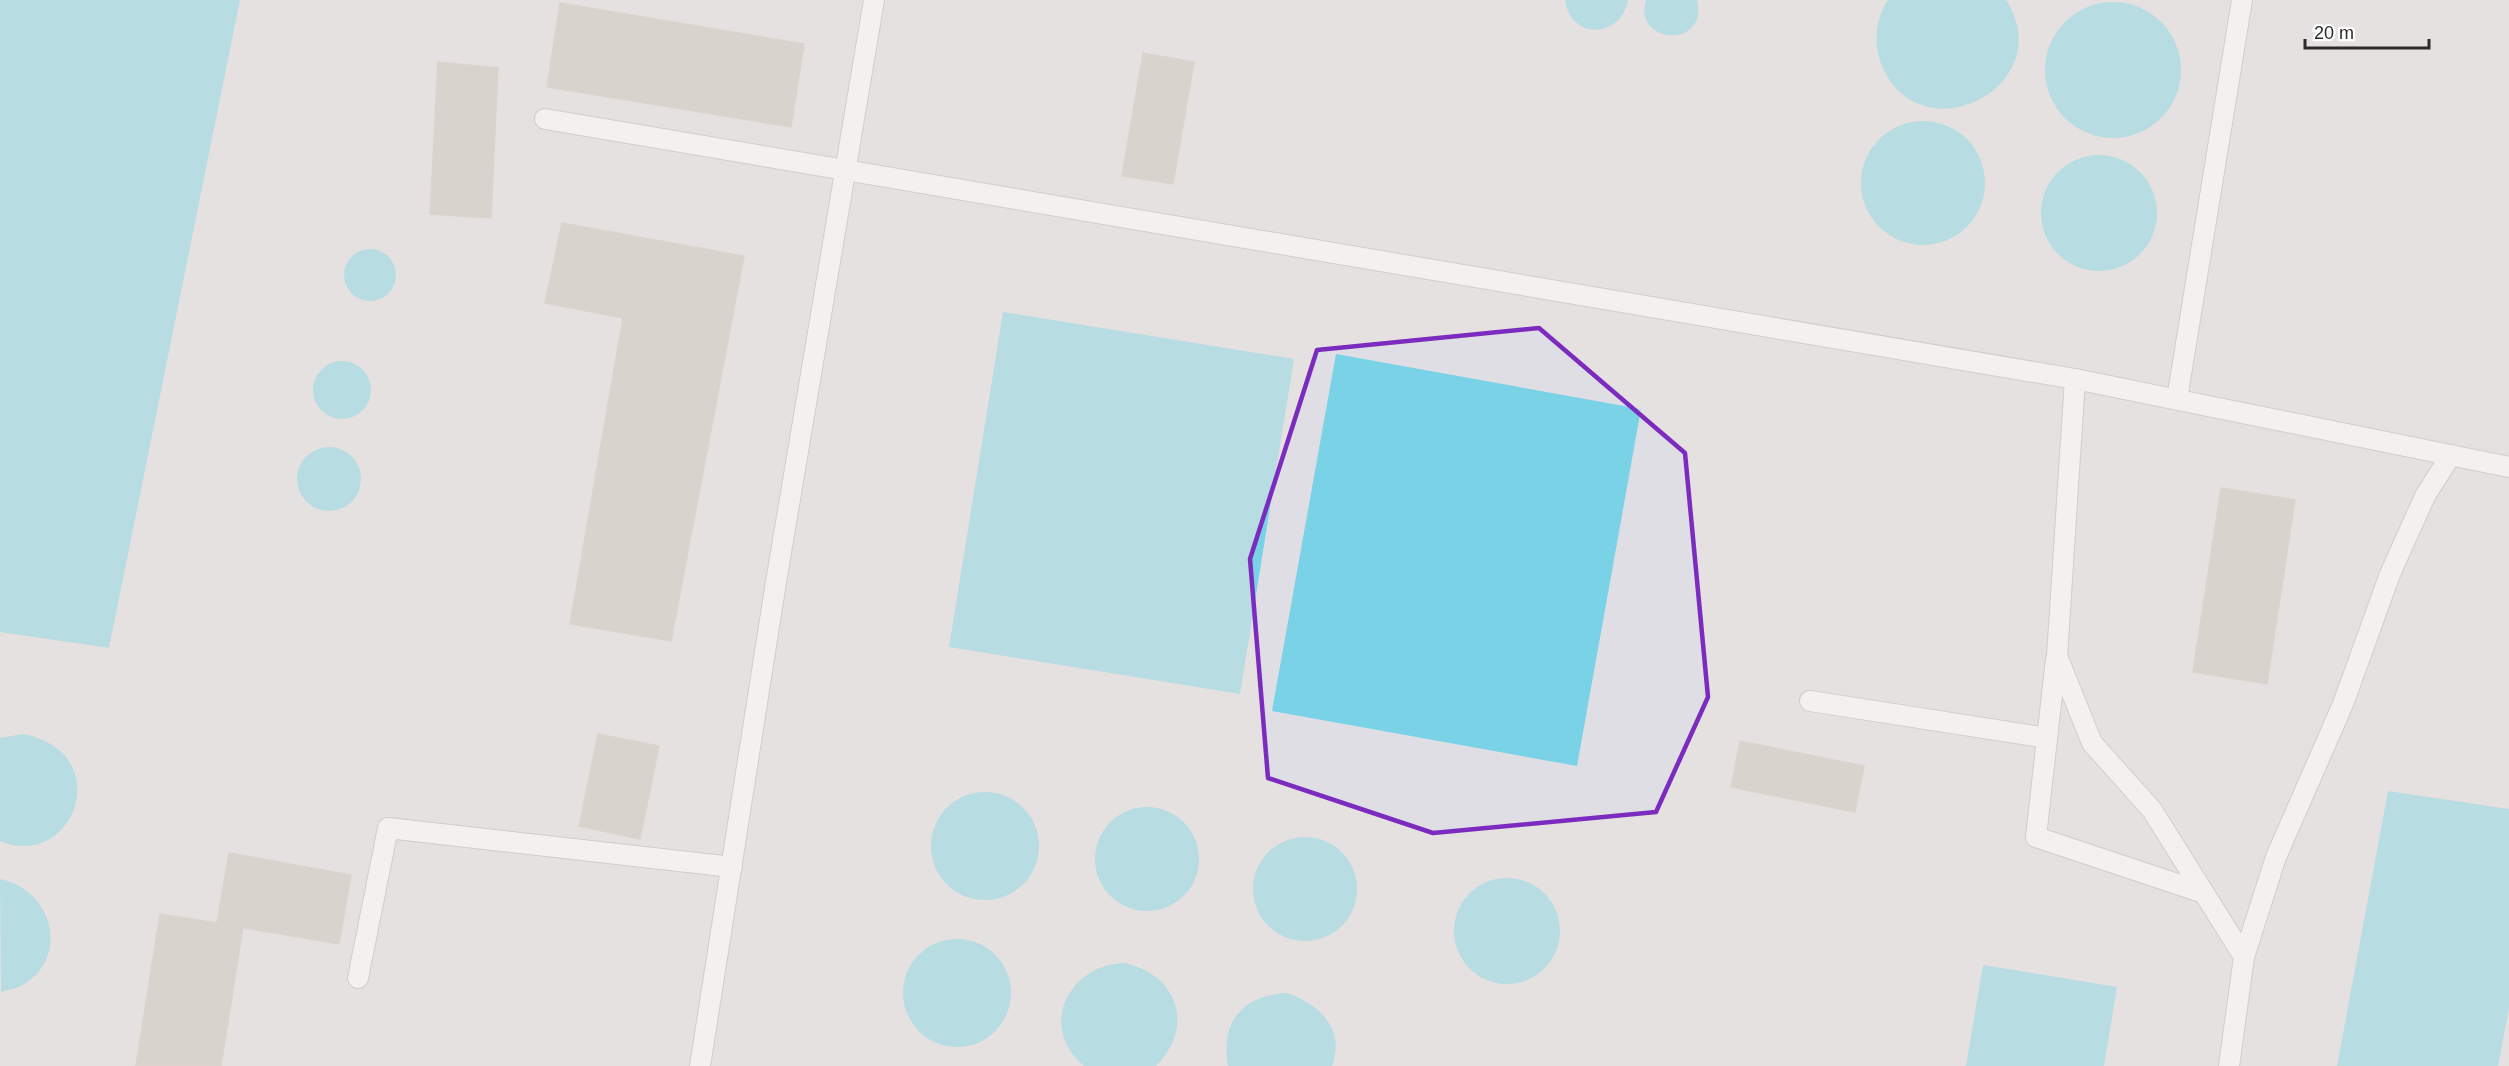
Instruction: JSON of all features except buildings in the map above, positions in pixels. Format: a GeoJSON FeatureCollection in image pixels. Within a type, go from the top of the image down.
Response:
{"type":"FeatureCollection","features":[{"type":"Feature","properties":{"kind":"lane"},"geometry":{"type":"LineString","coordinates":[[700,1066],[776,582],[874,0]]}},
{"type":"Feature","properties":{"kind":"lane"},"geometry":{"type":"LineString","coordinates":[[2177,399],[2241,0]]}},
{"type":"Feature","properties":{"kind":"lane"},"geometry":{"type":"LineString","coordinates":[[545,119],[2075,379],[2509,467]]}},
{"type":"Feature","properties":{"kind":"lane"},"geometry":{"type":"LineString","coordinates":[[2075,379],[2057,656],[2036,837],[2204,892]]}},
{"type":"Feature","properties":{"kind":"lane"},"geometry":{"type":"LineString","coordinates":[[2229,1066],[2244,957],[2276,857],[2343,704],[2390,574],[2425,496],[2451,455]]}},
{"type":"Feature","properties":{"kind":"lane"},"geometry":{"type":"LineString","coordinates":[[2057,656],[2092,743],[2152,810],[2244,957]]}},
{"type":"Feature","properties":{"kind":"lane"},"geometry":{"type":"LineString","coordinates":[[1809,701],[2047,738]]}},
{"type":"Feature","properties":{"kind":"lane"},"geometry":{"type":"LineString","coordinates":[[358,978],[388,828],[732,867]]}},
{"type":"Feature","properties":{"kind":"highlighted area"},"geometry":{"type":"Polygon","coordinates":[[[1539,328],[1685,453],[1708,697],[1656,812],[1433,833],[1268,778],[1250,559],[1317,350],[1539,328]]]}},
{"type":"Feature","properties":{"kind":"shaded area"},"geometry":{"type":"Polygon","coordinates":[[[0,0],[2509,0],[2509,1066],[0,1066],[0,0]]]}},
{"type":"Feature","properties":{"kind":"water"},"geometry":{"type":"Polygon","coordinates":[[[0,0],[240,0],[109,648],[0,632],[0,0]]]}},
{"type":"Feature","properties":{"kind":"water"},"geometry":{"type":"Polygon","coordinates":[[[1565,0],[1628,0],[1623,13],[1616,22],[1606,28],[1596,30],[1585,28],[1576,22],[1569,13],[1565,0]]]}},
{"type":"Feature","properties":{"kind":"water"},"geometry":{"type":"Polygon","coordinates":[[[1646,0],[1697,0],[1698,16],[1692,27],[1682,34],[1659,33],[1650,26],[1645,15],[1646,0]]]}},
{"type":"Feature","properties":{"kind":"water"},"geometry":{"type":"Polygon","coordinates":[[[1888,0],[2006,0],[2018,31],[2015,59],[2001,82],[1980,99],[1953,108],[1926,106],[1901,93],[1879,58],[1878,24],[1888,0]]]}},
{"type":"Feature","properties":{"kind":"water"},"geometry":{"type":"Polygon","coordinates":[[[2113,2],[2139,7],[2161,22],[2176,44],[2181,70],[2176,96],[2161,118],[2139,133],[2113,138],[2087,133],[2065,118],[2050,96],[2045,70],[2050,44],[2065,22],[2087,7],[2113,2]]]}},
{"type":"Feature","properties":{"kind":"water"},"geometry":{"type":"Polygon","coordinates":[[[1923,121],[1947,126],[1967,139],[1980,159],[1985,183],[1980,207],[1967,227],[1947,240],[1923,245],[1899,240],[1879,227],[1866,207],[1861,183],[1866,159],[1879,139],[1899,126],[1923,121]]]}},
{"type":"Feature","properties":{"kind":"water"},"geometry":{"type":"Polygon","coordinates":[[[2099,155],[2121,159],[2140,172],[2153,191],[2157,213],[2153,235],[2140,254],[2121,267],[2099,271],[2077,267],[2058,254],[2045,235],[2041,213],[2045,191],[2058,172],[2077,159],[2099,155]]]}},
{"type":"Feature","properties":{"kind":"water"},"geometry":{"type":"Polygon","coordinates":[[[365,249],[375,249],[389,256],[396,275],[389,294],[375,301],[365,301],[355,297],[348,290],[344,280],[344,270],[348,260],[355,253],[365,249]]]}},
{"type":"Feature","properties":{"kind":"water"},"geometry":{"type":"Polygon","coordinates":[[[1003,312],[1294,359],[1240,694],[949,647],[1003,312]]]}},
{"type":"Feature","properties":{"kind":"water"},"geometry":{"type":"Polygon","coordinates":[[[1336,354],[1641,409],[1577,766],[1272,711],[1336,354]]]}},
{"type":"Feature","properties":{"kind":"water"},"geometry":{"type":"Polygon","coordinates":[[[342,361],[358,366],[366,374],[371,390],[366,406],[358,414],[342,419],[326,414],[318,406],[313,390],[318,374],[326,366],[342,361]]]}},
{"type":"Feature","properties":{"kind":"water"},"geometry":{"type":"Polygon","coordinates":[[[329,447],[341,449],[352,456],[359,467],[361,479],[359,491],[352,502],[341,509],[329,511],[317,509],[306,502],[299,491],[297,479],[299,467],[306,456],[317,449],[329,447]]]}},
{"type":"Feature","properties":{"kind":"water"},"geometry":{"type":"Polygon","coordinates":[[[23,734],[53,745],[70,763],[77,784],[75,806],[65,826],[48,840],[26,846],[0,841],[0,738],[23,734]]]}},
{"type":"Feature","properties":{"kind":"water"},"geometry":{"type":"Polygon","coordinates":[[[2388,791],[2509,809],[2509,1008],[2498,1066],[2337,1066],[2388,791]]]}},
{"type":"Feature","properties":{"kind":"water"},"geometry":{"type":"Polygon","coordinates":[[[985,792],[1015,801],[1023,808],[1030,816],[1039,846],[1030,876],[1023,884],[1015,891],[985,900],[955,891],[947,884],[940,876],[931,846],[940,816],[947,808],[955,801],[985,792]]]}},
{"type":"Feature","properties":{"kind":"water"},"geometry":{"type":"Polygon","coordinates":[[[1147,807],[1167,811],[1176,816],[1190,830],[1195,839],[1199,859],[1195,879],[1190,888],[1176,902],[1167,907],[1147,911],[1127,907],[1118,902],[1104,888],[1099,879],[1095,859],[1099,839],[1104,830],[1118,816],[1127,811],[1147,807]]]}},
{"type":"Feature","properties":{"kind":"water"},"geometry":{"type":"Polygon","coordinates":[[[1305,837],[1325,841],[1342,852],[1353,869],[1357,889],[1353,909],[1342,926],[1325,937],[1305,941],[1285,937],[1268,926],[1257,909],[1253,889],[1257,869],[1268,852],[1285,841],[1305,837]]]}},
{"type":"Feature","properties":{"kind":"water"},"geometry":{"type":"Polygon","coordinates":[[[1507,878],[1527,882],[1544,894],[1556,911],[1560,931],[1556,951],[1544,968],[1527,980],[1507,984],[1487,980],[1470,968],[1458,951],[1454,931],[1458,911],[1470,894],[1487,882],[1507,878]]]}},
{"type":"Feature","properties":{"kind":"water"},"geometry":{"type":"Polygon","coordinates":[[[0,879],[19,886],[34,897],[44,912],[50,928],[50,945],[45,961],[35,976],[19,987],[1,992],[0,879]]]}},
{"type":"Feature","properties":{"kind":"water"},"geometry":{"type":"Polygon","coordinates":[[[957,939],[978,943],[995,955],[1007,972],[1011,993],[1007,1014],[995,1031],[978,1043],[957,1047],[936,1043],[919,1031],[907,1014],[903,993],[907,972],[919,955],[936,943],[957,939]]]}},
{"type":"Feature","properties":{"kind":"water"},"geometry":{"type":"Polygon","coordinates":[[[1125,963],[1143,969],[1158,979],[1168,991],[1175,1004],[1177,1019],[1175,1035],[1168,1051],[1156,1066],[1084,1066],[1070,1050],[1063,1034],[1061,1017],[1066,1001],[1074,986],[1088,974],[1105,966],[1125,963]]]}},
{"type":"Feature","properties":{"kind":"water"},"geometry":{"type":"Polygon","coordinates":[[[1983,965],[2117,987],[2104,1066],[1966,1066],[1983,965]]]}},
{"type":"Feature","properties":{"kind":"water"},"geometry":{"type":"Polygon","coordinates":[[[1287,993],[1310,1004],[1327,1020],[1335,1041],[1332,1066],[1228,1066],[1226,1050],[1228,1036],[1238,1013],[1258,999],[1287,993]]]}}]}
